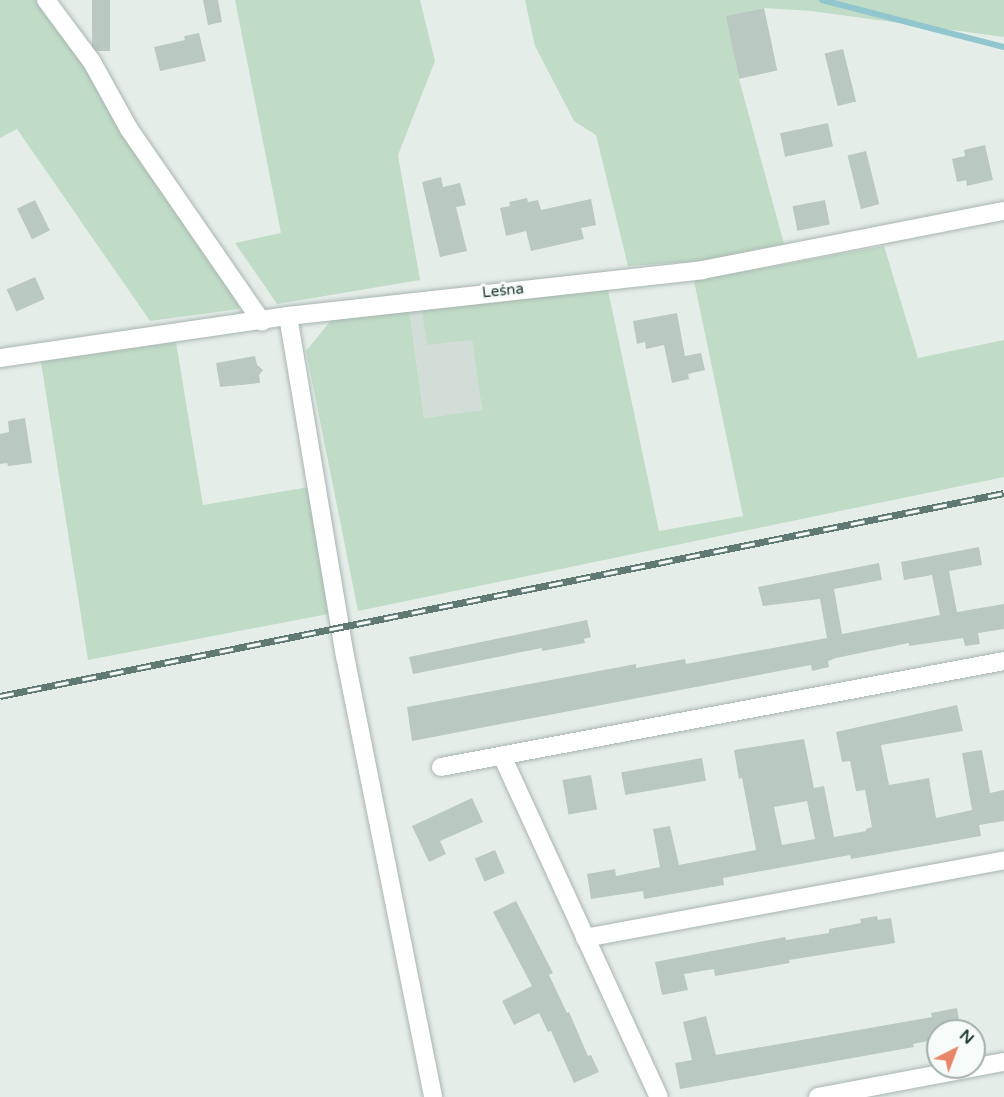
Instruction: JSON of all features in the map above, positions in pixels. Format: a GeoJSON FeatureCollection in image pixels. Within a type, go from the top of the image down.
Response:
{"type":"FeatureCollection","features":[{"type":"Feature","properties":{"kind":"street"},"geometry":{"type":"LineString","coordinates":[[46,0],[92,62],[129,129],[262,322]]}},
{"type":"Feature","properties":{"kind":"street","name":"Leśna"},"geometry":{"type":"LineString","coordinates":[[0,358],[159,333],[262,322],[288,316],[702,270],[1004,211]]}},
{"type":"Feature","properties":{"kind":"street"},"geometry":{"type":"LineString","coordinates":[[288,316],[345,656],[433,1097]]}},
{"type":"Feature","properties":{"kind":"street"},"geometry":{"type":"LineString","coordinates":[[441,767],[1004,661]]}},
{"type":"Feature","properties":{"kind":"street"},"geometry":{"type":"LineString","coordinates":[[502,756],[659,1097]]}},
{"type":"Feature","properties":{"kind":"street"},"geometry":{"type":"LineString","coordinates":[[585,938],[1004,860]]}},
{"type":"Feature","properties":{"kind":"street"},"geometry":{"type":"LineString","coordinates":[[818,1097],[1004,1062]]}},
{"type":"Feature","properties":{"kind":"shaded area"},"geometry":{"type":"Polygon","coordinates":[[[421,306],[472,339],[482,410],[424,418],[409,308],[421,306]]]}},
{"type":"Feature","properties":{"kind":"green space"},"geometry":{"type":"Polygon","coordinates":[[[0,0],[39,0],[85,63],[236,295],[239,309],[150,321],[17,129],[0,138],[0,0]]]}},
{"type":"Feature","properties":{"kind":"green space"},"geometry":{"type":"Polygon","coordinates":[[[235,0],[420,0],[435,61],[398,155],[420,280],[277,304],[235,243],[281,233],[235,0]]]}},
{"type":"Feature","properties":{"kind":"green space"},"geometry":{"type":"Polygon","coordinates":[[[525,0],[1004,0],[1004,37],[811,11],[764,8],[727,16],[739,79],[784,244],[699,261],[628,266],[596,135],[574,121],[535,46],[525,0]]]}},
{"type":"Feature","properties":{"kind":"green space"},"geometry":{"type":"Polygon","coordinates":[[[884,246],[918,358],[1004,340],[1004,477],[358,611],[306,351],[333,318],[409,308],[424,418],[482,410],[472,340],[427,345],[421,306],[608,290],[659,531],[743,516],[694,281],[884,246]]]}},
{"type":"Feature","properties":{"kind":"green space"},"geometry":{"type":"Polygon","coordinates":[[[176,342],[203,505],[309,487],[328,614],[88,660],[41,362],[176,342]]]}},
{"type":"Feature","properties":{"kind":"building"},"geometry":{"type":"Polygon","coordinates":[[[92,0],[110,0],[110,51],[92,51],[92,0]]]}},
{"type":"Feature","properties":{"kind":"building"},"geometry":{"type":"Polygon","coordinates":[[[203,0],[218,0],[222,22],[208,25],[203,0]]]}},
{"type":"Feature","properties":{"kind":"building"},"geometry":{"type":"Polygon","coordinates":[[[764,8],[777,71],[739,79],[726,16],[764,8]]]}},
{"type":"Feature","properties":{"kind":"building"},"geometry":{"type":"Polygon","coordinates":[[[199,33],[206,61],[160,71],[154,47],[185,40],[184,36],[199,33]]]}},
{"type":"Feature","properties":{"kind":"building"},"geometry":{"type":"Polygon","coordinates":[[[843,49],[856,101],[838,106],[825,54],[843,49]]]}},
{"type":"Feature","properties":{"kind":"building"},"geometry":{"type":"Polygon","coordinates":[[[828,123],[833,146],[785,157],[780,133],[828,123]]]}},
{"type":"Feature","properties":{"kind":"building"},"geometry":{"type":"Polygon","coordinates":[[[985,145],[993,180],[967,186],[966,180],[957,182],[952,159],[965,156],[964,150],[985,145]]]}},
{"type":"Feature","properties":{"kind":"building"},"geometry":{"type":"Polygon","coordinates":[[[866,151],[879,204],[861,209],[848,156],[866,151]]]}},
{"type":"Feature","properties":{"kind":"building"},"geometry":{"type":"Polygon","coordinates":[[[441,177],[443,187],[460,183],[466,205],[456,207],[467,251],[440,257],[422,182],[441,177]]]}},
{"type":"Feature","properties":{"kind":"building"},"geometry":{"type":"Polygon","coordinates":[[[527,198],[528,202],[538,200],[541,210],[591,199],[596,225],[581,228],[584,239],[531,251],[526,231],[506,236],[500,208],[510,206],[509,202],[527,198]]]}},
{"type":"Feature","properties":{"kind":"building"},"geometry":{"type":"Polygon","coordinates":[[[35,200],[50,231],[32,239],[17,209],[35,200]]]}},
{"type":"Feature","properties":{"kind":"building"},"geometry":{"type":"Polygon","coordinates":[[[825,200],[830,225],[797,231],[793,206],[825,200]]]}},
{"type":"Feature","properties":{"kind":"building"},"geometry":{"type":"Polygon","coordinates":[[[35,277],[45,299],[16,312],[7,290],[35,277]]]}},
{"type":"Feature","properties":{"kind":"building"},"geometry":{"type":"Polygon","coordinates":[[[677,313],[685,356],[701,353],[705,370],[688,374],[689,379],[672,383],[664,345],[646,349],[645,342],[637,344],[633,321],[677,313]]]}},
{"type":"Feature","properties":{"kind":"building"},"geometry":{"type":"Polygon","coordinates":[[[255,356],[257,365],[263,370],[259,375],[260,383],[220,387],[216,363],[255,356]]]}},
{"type":"Feature","properties":{"kind":"building"},"geometry":{"type":"Polygon","coordinates":[[[25,418],[32,463],[8,466],[7,463],[0,464],[0,434],[9,432],[8,421],[25,418]]]}},
{"type":"Feature","properties":{"kind":"building"},"geometry":{"type":"Polygon","coordinates":[[[979,547],[982,565],[949,571],[957,612],[1004,604],[1004,629],[978,633],[980,644],[965,646],[963,638],[909,646],[909,643],[836,658],[828,661],[829,667],[812,671],[811,665],[412,741],[407,707],[636,664],[636,668],[685,659],[686,664],[827,638],[820,599],[763,606],[758,587],[879,563],[882,580],[834,589],[842,634],[940,615],[932,575],[904,580],[901,562],[979,547]]]}},
{"type":"Feature","properties":{"kind":"building"},"geometry":{"type":"Polygon","coordinates":[[[587,620],[591,637],[584,639],[585,643],[542,651],[542,648],[413,674],[409,657],[587,620]]]}},
{"type":"Feature","properties":{"kind":"building"},"geometry":{"type":"Polygon","coordinates":[[[957,705],[963,731],[881,745],[889,785],[929,778],[936,818],[972,810],[962,753],[982,750],[990,793],[1004,790],[1004,821],[979,825],[981,836],[851,859],[850,855],[723,878],[724,885],[644,899],[643,891],[591,899],[587,874],[615,869],[616,876],[660,867],[653,829],[670,826],[679,865],[756,850],[734,750],[804,739],[814,788],[824,786],[834,837],[866,831],[872,827],[865,790],[856,791],[850,761],[842,762],[836,732],[957,705]],[[807,801],[774,807],[782,845],[815,839],[807,801]]]}},
{"type":"Feature","properties":{"kind":"building"},"geometry":{"type":"Polygon","coordinates":[[[702,758],[706,781],[625,795],[621,772],[702,758]]]}},
{"type":"Feature","properties":{"kind":"building"},"geometry":{"type":"Polygon","coordinates":[[[591,775],[597,809],[569,815],[562,780],[591,775]]]}},
{"type":"Feature","properties":{"kind":"building"},"geometry":{"type":"Polygon","coordinates":[[[472,798],[483,822],[440,841],[446,854],[429,862],[412,826],[472,798]]]}},
{"type":"Feature","properties":{"kind":"building"},"geometry":{"type":"Polygon","coordinates":[[[495,850],[505,873],[485,882],[475,859],[495,850]]]}},
{"type":"Feature","properties":{"kind":"building"},"geometry":{"type":"Polygon","coordinates":[[[516,901],[553,973],[549,975],[567,1013],[569,1012],[588,1056],[591,1055],[599,1072],[574,1083],[551,1031],[548,1032],[539,1013],[514,1025],[502,1001],[532,986],[493,912],[516,901]]]}},
{"type":"Feature","properties":{"kind":"building"},"geometry":{"type":"Polygon","coordinates":[[[877,916],[878,920],[891,918],[895,943],[789,960],[790,963],[715,976],[714,969],[684,974],[688,990],[662,995],[655,962],[785,937],[786,940],[829,933],[829,929],[861,923],[860,919],[877,916]]]}},
{"type":"Feature","properties":{"kind":"building"},"geometry":{"type":"Polygon","coordinates":[[[957,1008],[959,1019],[926,1019],[926,1041],[913,1044],[914,1047],[680,1089],[675,1063],[692,1060],[683,1022],[706,1016],[716,1055],[932,1017],[931,1013],[957,1008]]]}},
{"type":"Feature","properties":{"kind":"waterway"},"geometry":{"type":"LineString","coordinates":[[822,0],[1004,47]]}},
{"type":"Feature","properties":{"kind":"railway"},"geometry":{"type":"LineString","coordinates":[[0,696],[1004,493]]}}]}
